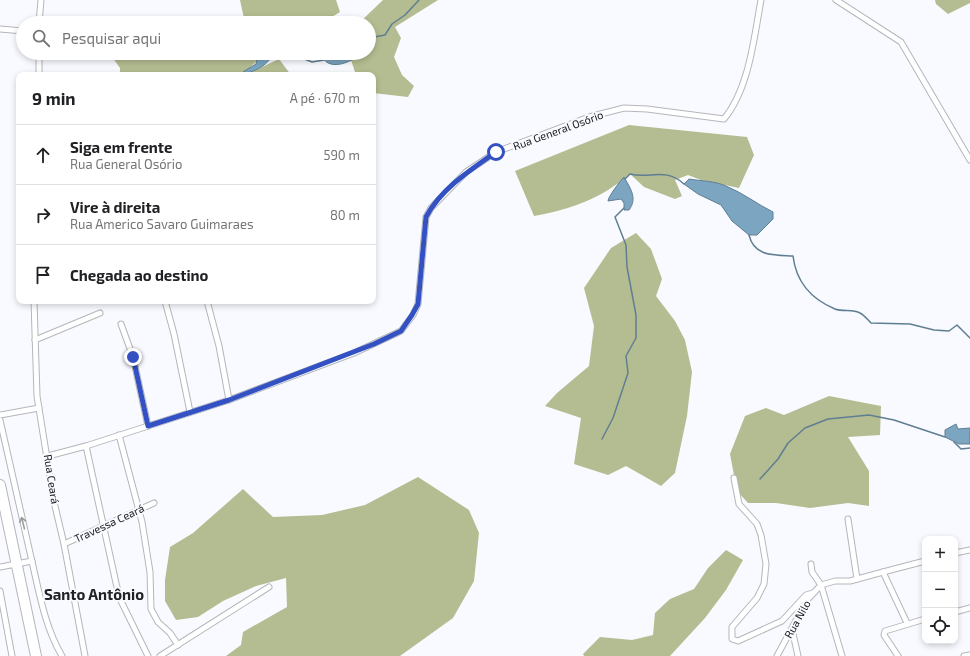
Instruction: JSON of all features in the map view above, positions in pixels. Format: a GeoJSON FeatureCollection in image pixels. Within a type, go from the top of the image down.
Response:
{"type":"FeatureCollection","features":[{"type":"Feature","properties":{"kind":"highway"},"geometry":{"type":"LineString","coordinates":[[0,485],[18,564],[36,656]]}},
{"type":"Feature","properties":{"kind":"street"},"geometry":{"type":"LineString","coordinates":[[40,16],[41,0]]}},
{"type":"Feature","properties":{"kind":"street","name":"Rua General Osório"},"geometry":{"type":"LineString","coordinates":[[48,456],[86,446],[229,400],[354,353],[401,331],[410,320],[418,304],[426,217],[431,208],[466,172],[496,152],[589,117],[624,108],[647,109],[724,119],[732,109],[742,85],[761,0]]}},
{"type":"Feature","properties":{"kind":"street"},"geometry":{"type":"LineString","coordinates":[[836,0],[901,42],[970,160]]}},
{"type":"Feature","properties":{"kind":"street"},"geometry":{"type":"LineString","coordinates":[[0,29],[16,30]]}},
{"type":"Feature","properties":{"kind":"street"},"geometry":{"type":"LineString","coordinates":[[39,60],[39,72]]}},
{"type":"Feature","properties":{"kind":"street","name":"Rua Ceará"},"geometry":{"type":"LineString","coordinates":[[34,304],[36,374],[39,408],[48,456],[54,502],[64,544],[85,656]]}},
{"type":"Feature","properties":{"kind":"street"},"geometry":{"type":"LineString","coordinates":[[166,304],[174,334],[190,412]]}},
{"type":"Feature","properties":{"kind":"street"},"geometry":{"type":"LineString","coordinates":[[208,304],[229,400]]}},
{"type":"Feature","properties":{"kind":"street"},"geometry":{"type":"LineString","coordinates":[[35,340],[100,313]]}},
{"type":"Feature","properties":{"kind":"street"},"geometry":{"type":"LineString","coordinates":[[121,324],[133,357],[148,426]]}},
{"type":"Feature","properties":{"kind":"street"},"geometry":{"type":"LineString","coordinates":[[0,415],[39,408]]}},
{"type":"Feature","properties":{"kind":"street"},"geometry":{"type":"LineString","coordinates":[[0,420],[44,612],[52,637],[62,656]]}},
{"type":"Feature","properties":{"kind":"street"},"geometry":{"type":"LineString","coordinates":[[119,435],[139,510],[150,572],[151,609],[158,622],[167,630],[178,646]]}},
{"type":"Feature","properties":{"kind":"street"},"geometry":{"type":"LineString","coordinates":[[86,446],[120,599],[148,656]]}},
{"type":"Feature","properties":{"kind":"street"},"geometry":{"type":"LineString","coordinates":[[734,478],[739,504],[757,524],[761,535],[766,564],[764,584],[757,598],[732,627],[732,639],[738,641],[782,621],[806,595],[813,594]]}},
{"type":"Feature","properties":{"kind":"street","name":"Travessa Ceará"},"geometry":{"type":"LineString","coordinates":[[64,544],[154,503]]}},
{"type":"Feature","properties":{"kind":"street"},"geometry":{"type":"LineString","coordinates":[[848,519],[857,579]]}},
{"type":"Feature","properties":{"kind":"street"},"geometry":{"type":"LineString","coordinates":[[958,552],[970,550]]}},
{"type":"Feature","properties":{"kind":"street"},"geometry":{"type":"LineString","coordinates":[[0,567],[32,561]]}},
{"type":"Feature","properties":{"kind":"street"},"geometry":{"type":"LineString","coordinates":[[821,585],[825,583],[857,579],[922,562]]}},
{"type":"Feature","properties":{"kind":"street"},"geometry":{"type":"LineString","coordinates":[[812,564],[812,572],[821,585],[842,656]]}},
{"type":"Feature","properties":{"kind":"street"},"geometry":{"type":"LineString","coordinates":[[883,572],[907,623]]}},
{"type":"Feature","properties":{"kind":"street","name":"Rua Nilo"},"geometry":{"type":"LineString","coordinates":[[777,656],[798,615],[821,585]]}},
{"type":"Feature","properties":{"kind":"street"},"geometry":{"type":"LineString","coordinates":[[160,656],[269,587]]}},
{"type":"Feature","properties":{"kind":"street"},"geometry":{"type":"LineString","coordinates":[[0,590],[12,656]]}},
{"type":"Feature","properties":{"kind":"street"},"geometry":{"type":"LineString","coordinates":[[958,611],[970,608]]}},
{"type":"Feature","properties":{"kind":"street"},"geometry":{"type":"LineString","coordinates":[[898,656],[884,632],[886,629],[922,620]]}},
{"type":"Feature","properties":{"kind":"street"},"geometry":{"type":"LineString","coordinates":[[792,629],[798,656]]}},
{"type":"Feature","properties":{"kind":"street"},"geometry":{"type":"LineString","coordinates":[[964,656],[970,655]]}},
{"type":"Feature","properties":{"kind":"green space"},"geometry":{"type":"Polygon","coordinates":[[[240,0],[336,0],[340,12],[333,16],[243,16],[240,0]]]}},
{"type":"Feature","properties":{"kind":"green space"},"geometry":{"type":"Polygon","coordinates":[[[383,0],[438,0],[395,27],[401,38],[394,57],[402,75],[414,86],[408,97],[376,93],[376,72],[355,72],[351,60],[376,60],[376,16],[366,16],[383,0]]]}},
{"type":"Feature","properties":{"kind":"green space"},"geometry":{"type":"Polygon","coordinates":[[[935,0],[970,0],[970,3],[948,14],[936,4],[935,0]]]}},
{"type":"Feature","properties":{"kind":"green space"},"geometry":{"type":"Polygon","coordinates":[[[114,60],[258,60],[245,72],[120,72],[120,68],[114,60]]]}},
{"type":"Feature","properties":{"kind":"green space"},"geometry":{"type":"Polygon","coordinates":[[[277,60],[280,60],[289,72],[251,72],[277,60]]]}},
{"type":"Feature","properties":{"kind":"green space"},"geometry":{"type":"Polygon","coordinates":[[[629,125],[747,137],[754,155],[739,188],[701,180],[688,175],[675,180],[682,196],[675,199],[644,187],[630,174],[608,190],[585,202],[561,210],[534,216],[515,171],[629,125]]]}},
{"type":"Feature","properties":{"kind":"green space"},"geometry":{"type":"Polygon","coordinates":[[[636,233],[651,249],[662,279],[656,296],[675,321],[685,340],[692,372],[687,416],[675,473],[661,486],[626,466],[608,475],[574,464],[581,418],[545,406],[557,393],[589,366],[594,326],[584,288],[611,248],[636,233]]]}},
{"type":"Feature","properties":{"kind":"green space"},"geometry":{"type":"Polygon","coordinates":[[[829,396],[881,406],[880,435],[848,437],[869,471],[869,506],[848,503],[810,508],[776,503],[748,503],[737,491],[730,454],[745,416],[766,408],[784,415],[829,396]]]}},
{"type":"Feature","properties":{"kind":"green space"},"geometry":{"type":"Polygon","coordinates":[[[418,477],[469,510],[479,533],[474,581],[453,618],[400,656],[226,656],[241,645],[243,632],[287,607],[286,578],[256,586],[223,601],[198,617],[176,620],[165,601],[165,580],[170,547],[193,533],[243,489],[273,517],[322,515],[365,505],[418,477]]]}},
{"type":"Feature","properties":{"kind":"green space"},"geometry":{"type":"Polygon","coordinates":[[[726,550],[743,560],[726,590],[705,618],[670,656],[584,656],[583,654],[600,637],[632,640],[653,635],[655,613],[670,599],[694,589],[708,568],[726,550]]]}},
{"type":"Feature","properties":{"kind":"water"},"geometry":{"type":"Polygon","coordinates":[[[257,60],[269,60],[251,72],[243,72],[256,64],[257,60]]]}},
{"type":"Feature","properties":{"kind":"water"},"geometry":{"type":"Polygon","coordinates":[[[325,60],[352,60],[339,64],[328,63],[325,60]]]}},
{"type":"Feature","properties":{"kind":"water"},"geometry":{"type":"Polygon","coordinates":[[[624,177],[631,189],[633,197],[632,206],[629,210],[624,210],[624,203],[621,199],[608,201],[617,185],[624,177]]]}},
{"type":"Feature","properties":{"kind":"water"},"geometry":{"type":"Polygon","coordinates":[[[689,179],[722,184],[773,212],[773,219],[757,235],[749,235],[732,221],[721,205],[698,194],[684,184],[689,179]]]}},
{"type":"Feature","properties":{"kind":"water"},"geometry":{"type":"Polygon","coordinates":[[[956,424],[958,429],[970,428],[970,444],[959,444],[945,437],[945,430],[956,424]]]}},
{"type":"Feature","properties":{"kind":"waterway"},"geometry":{"type":"LineString","coordinates":[[376,37],[385,35],[392,24],[405,15],[419,0]]}},
{"type":"Feature","properties":{"kind":"waterway"},"geometry":{"type":"LineString","coordinates":[[307,60],[312,62],[324,60]]}},
{"type":"Feature","properties":{"kind":"waterway"},"geometry":{"type":"LineString","coordinates":[[625,179],[630,174],[657,174],[671,176],[684,184]]}},
{"type":"Feature","properties":{"kind":"waterway"},"geometry":{"type":"LineString","coordinates":[[602,439],[613,418],[628,373],[626,356],[636,338],[636,315],[627,267],[626,245],[615,217],[624,208]]}},
{"type":"Feature","properties":{"kind":"waterway"},"geometry":{"type":"LineString","coordinates":[[749,235],[755,247],[760,251],[772,255],[793,256],[797,273],[801,281],[812,294],[826,305],[835,309],[857,312],[863,315],[871,323],[910,324],[934,330],[949,331],[957,325],[970,338]]}},
{"type":"Feature","properties":{"kind":"waterway"},"geometry":{"type":"LineString","coordinates":[[760,479],[778,459],[788,443],[805,428],[828,419],[869,415],[894,420],[945,437]]}},
{"type":"Feature","properties":{"kind":"waterway"},"geometry":{"type":"LineString","coordinates":[[954,442],[961,449],[970,448]]}},
{"type":"Feature","properties":{"kind":"district","name":"Santo Antônio"},"geometry":{"type":"Point","coordinates":[94,594]}},
{"type":"Feature","properties":{"kind":"route"},"geometry":{"type":"LineString","coordinates":[[133,357],[148,426],[229,400],[354,353],[401,331],[418,304],[426,217],[431,208],[466,172],[496,152]]}}]}
